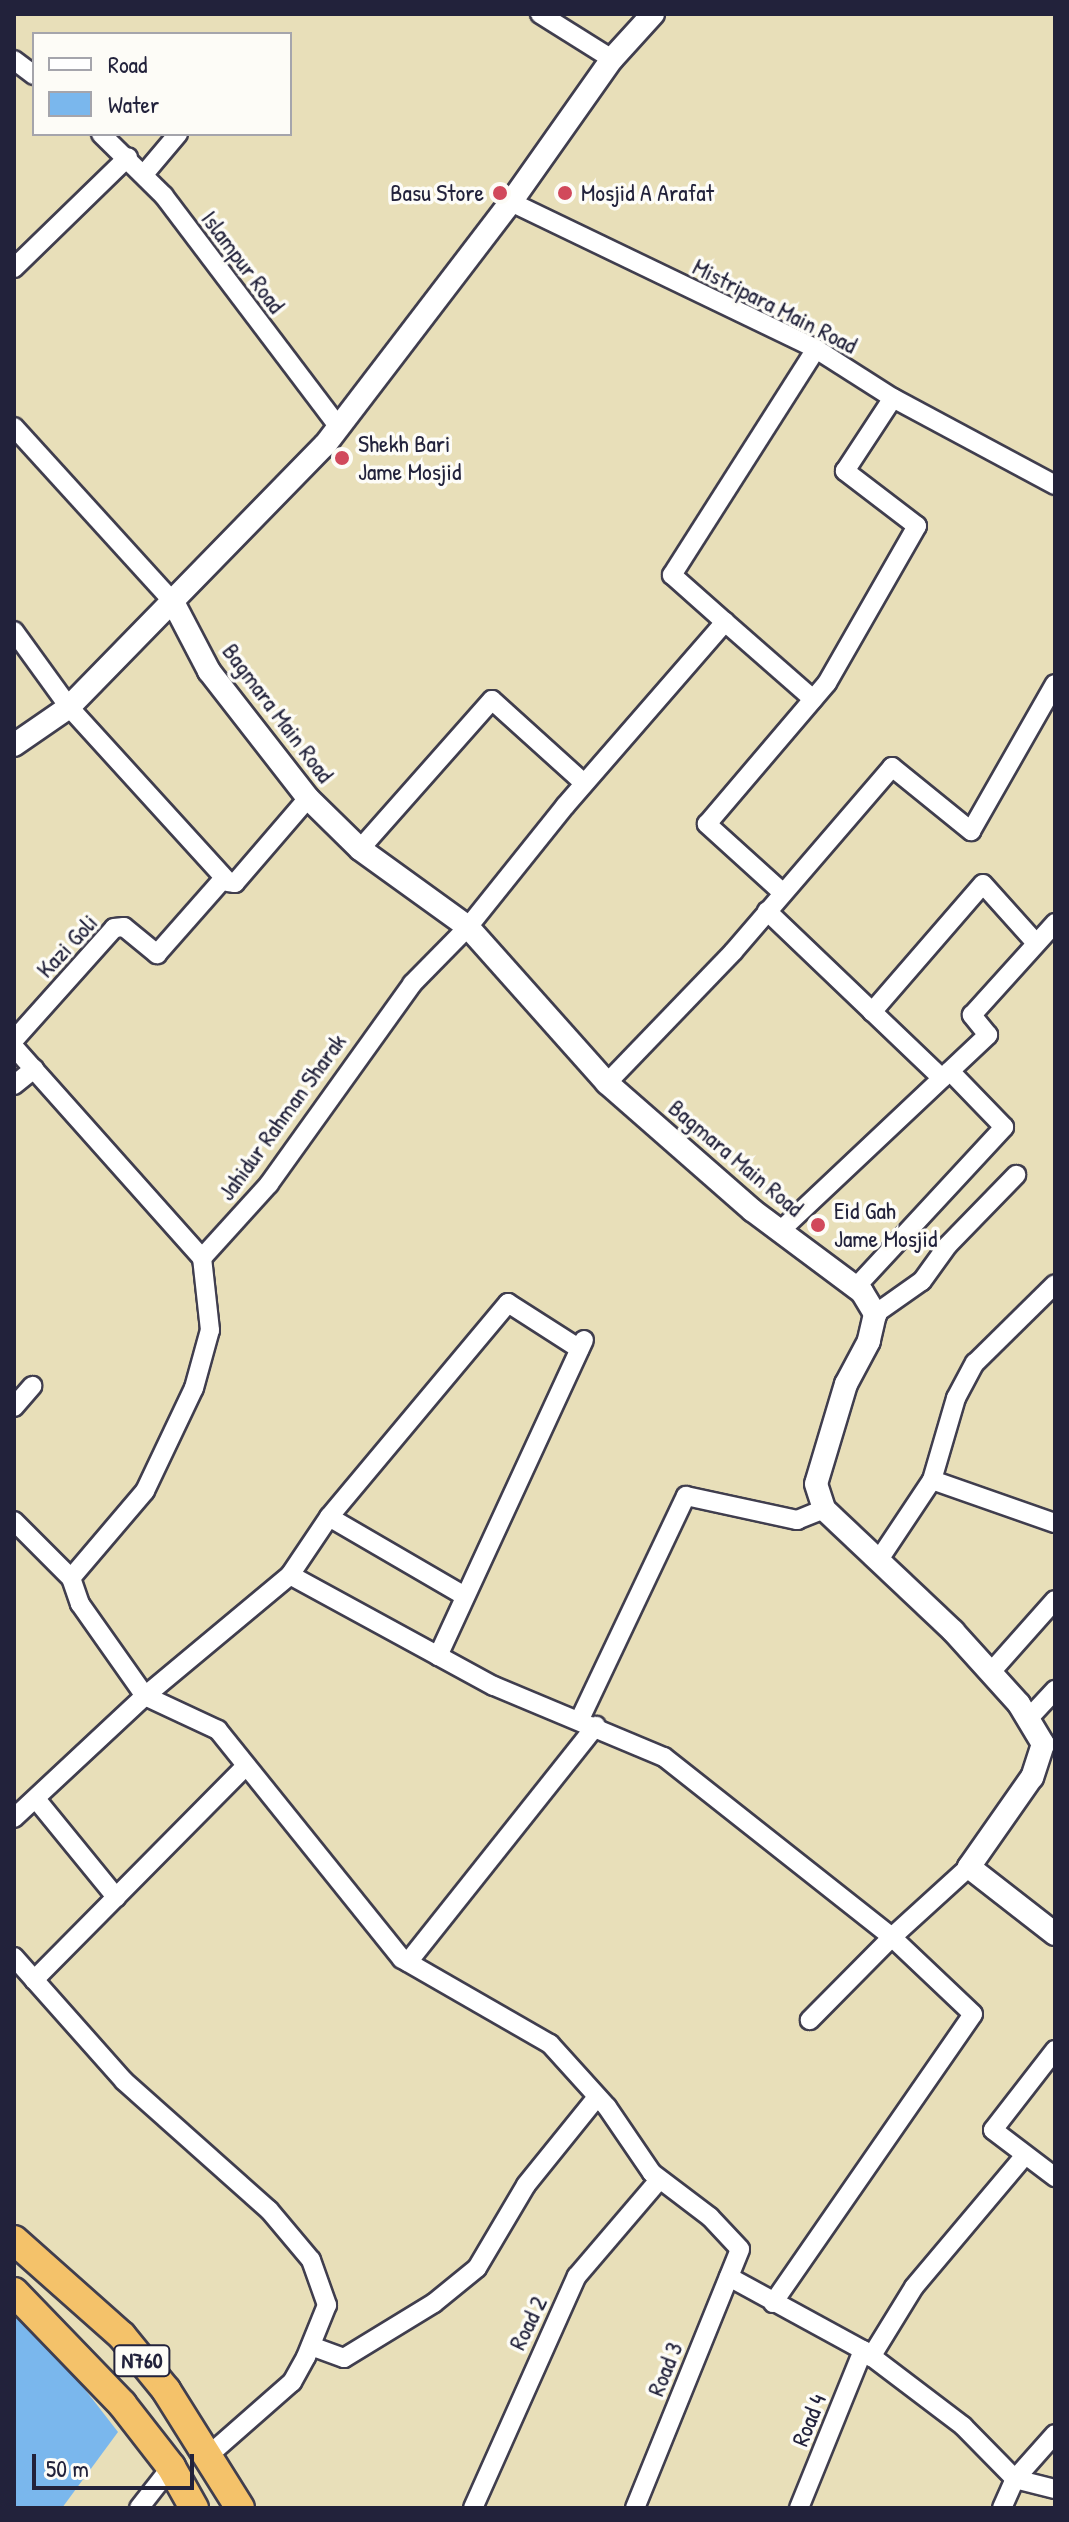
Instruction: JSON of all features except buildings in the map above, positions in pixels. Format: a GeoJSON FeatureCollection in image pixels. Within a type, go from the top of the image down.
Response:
{"type":"FeatureCollection","features":[{"type":"Feature","properties":{"kind":"highway","name":"N760"},"geometry":{"type":"LineString","coordinates":[[14,2240],[122,2336],[166,2390],[240,2508]]}},
{"type":"Feature","properties":{"kind":"highway","name":"N760"},"geometry":{"type":"LineString","coordinates":[[14,2292],[122,2404],[171,2467],[194,2508]]}},
{"type":"Feature","properties":{"kind":"street"},"geometry":{"type":"LineString","coordinates":[[540,14],[612,59]]}},
{"type":"Feature","properties":{"kind":"street"},"geometry":{"type":"LineString","coordinates":[[14,745],[69,707],[277,500],[511,202],[612,59],[653,14]]}},
{"type":"Feature","properties":{"kind":"street"},"geometry":{"type":"LineString","coordinates":[[14,60],[32,74]]}},
{"type":"Feature","properties":{"kind":"street","name":"Islampur Road"},"geometry":{"type":"LineString","coordinates":[[103,136],[145,173],[338,426]]}},
{"type":"Feature","properties":{"kind":"street"},"geometry":{"type":"LineString","coordinates":[[145,173],[176,136]]}},
{"type":"Feature","properties":{"kind":"street"},"geometry":{"type":"LineString","coordinates":[[14,268],[128,157]]}},
{"type":"Feature","properties":{"kind":"street","name":"Mistripara Main Road"},"geometry":{"type":"LineString","coordinates":[[511,202],[816,349],[893,398],[1055,485]]}},
{"type":"Feature","properties":{"kind":"street"},"geometry":{"type":"LineString","coordinates":[[813,699],[672,575],[816,349]]}},
{"type":"Feature","properties":{"kind":"street"},"geometry":{"type":"LineString","coordinates":[[783,893],[707,824],[813,699],[917,526],[845,471],[893,398]]}},
{"type":"Feature","properties":{"kind":"street"},"geometry":{"type":"LineString","coordinates":[[14,427],[173,602]]}},
{"type":"Feature","properties":{"kind":"street","name":"Bagmara Main Road"},"geometry":{"type":"LineString","coordinates":[[173,602],[209,671],[308,798],[360,849],[468,927],[607,1083],[780,1231],[856,1287],[875,1314]]}},
{"type":"Feature","properties":{"kind":"street","name":"Jahidur Rahman Sharak"},"geometry":{"type":"LineString","coordinates":[[202,1258],[269,1184],[412,984],[468,927],[584,783],[725,622]]}},
{"type":"Feature","properties":{"kind":"street"},"geometry":{"type":"LineString","coordinates":[[14,631],[69,707],[224,878],[235,883],[308,798]]}},
{"type":"Feature","properties":{"kind":"street"},"geometry":{"type":"LineString","coordinates":[[607,1083],[767,911],[892,767],[971,831],[1055,684]]}},
{"type":"Feature","properties":{"kind":"street"},"geometry":{"type":"LineString","coordinates":[[360,849],[492,700],[584,783]]}},
{"type":"Feature","properties":{"kind":"street","name":"Kazi Goli"},"geometry":{"type":"LineString","coordinates":[[14,1040],[114,928],[124,927],[157,954],[224,878]]}},
{"type":"Feature","properties":{"kind":"street"},"geometry":{"type":"LineString","coordinates":[[872,1012],[983,884],[1035,942]]}},
{"type":"Feature","properties":{"kind":"street"},"geometry":{"type":"LineString","coordinates":[[767,911],[872,1012],[1004,1127],[856,1287]]}},
{"type":"Feature","properties":{"kind":"street"},"geometry":{"type":"LineString","coordinates":[[780,1231],[988,1035],[972,1015],[1055,923]]}},
{"type":"Feature","properties":{"kind":"street"},"geometry":{"type":"LineString","coordinates":[[14,1047],[202,1258],[210,1330],[194,1388],[145,1491],[71,1578]]}},
{"type":"Feature","properties":{"kind":"street"},"geometry":{"type":"LineString","coordinates":[[14,1085],[34,1069]]}},
{"type":"Feature","properties":{"kind":"street"},"geometry":{"type":"LineString","coordinates":[[810,2020],[892,1937],[969,1867],[1032,1777],[1043,1744],[1028,1719],[991,1672],[880,1558],[824,1509],[816,1484],[826,1439],[846,1384],[869,1341],[875,1314],[922,1281],[948,1245],[1016,1175]]}},
{"type":"Feature","properties":{"kind":"street"},"geometry":{"type":"LineString","coordinates":[[880,1558],[932,1480],[956,1398],[975,1363],[1055,1284]]}},
{"type":"Feature","properties":{"kind":"street"},"geometry":{"type":"LineString","coordinates":[[14,1818],[145,1696],[290,1575],[329,1517],[508,1303],[582,1344],[438,1656]]}},
{"type":"Feature","properties":{"kind":"street"},"geometry":{"type":"LineString","coordinates":[[14,1407],[32,1386]]}},
{"type":"Feature","properties":{"kind":"street"},"geometry":{"type":"LineString","coordinates":[[932,1480],[1054,1521]]}},
{"type":"Feature","properties":{"kind":"street"},"geometry":{"type":"LineString","coordinates":[[408,1962],[588,1723],[686,1496],[797,1520],[824,1509]]}},
{"type":"Feature","properties":{"kind":"street"},"geometry":{"type":"LineString","coordinates":[[329,1517],[465,1596]]}},
{"type":"Feature","properties":{"kind":"street"},"geometry":{"type":"LineString","coordinates":[[14,1521],[71,1578],[80,1604],[145,1696],[218,1730],[408,1962],[550,2044],[597,2097],[659,2180]]}},
{"type":"Feature","properties":{"kind":"street"},"geometry":{"type":"LineString","coordinates":[[290,1575],[494,1686],[664,1757],[892,1937],[973,2014],[773,2303]]}},
{"type":"Feature","properties":{"kind":"street"},"geometry":{"type":"LineString","coordinates":[[991,1672],[1055,1600]]}},
{"type":"Feature","properties":{"kind":"street"},"geometry":{"type":"LineString","coordinates":[[1028,1719],[1055,1690]]}},
{"type":"Feature","properties":{"kind":"street"},"geometry":{"type":"LineString","coordinates":[[34,1980],[246,1766]]}},
{"type":"Feature","properties":{"kind":"street"},"geometry":{"type":"LineString","coordinates":[[36,1799],[116,1897]]}},
{"type":"Feature","properties":{"kind":"street"},"geometry":{"type":"LineString","coordinates":[[969,1867],[1055,1934]]}},
{"type":"Feature","properties":{"kind":"street"},"geometry":{"type":"LineString","coordinates":[[14,1957],[124,2081],[269,2210],[311,2260],[327,2305],[311,2346],[292,2382],[209,2455]]}},
{"type":"Feature","properties":{"kind":"street"},"geometry":{"type":"LineString","coordinates":[[1055,2050],[993,2130],[1055,2177]]}},
{"type":"Feature","properties":{"kind":"street"},"geometry":{"type":"LineString","coordinates":[[311,2346],[344,2358],[434,2303],[477,2268],[526,2185],[597,2097]]}},
{"type":"Feature","properties":{"kind":"street","name":"Road 4"},"geometry":{"type":"LineString","coordinates":[[799,2508],[867,2354],[914,2287],[1025,2155]]}},
{"type":"Feature","properties":{"kind":"street","name":"Road 3"},"geometry":{"type":"LineString","coordinates":[[635,2508],[740,2249],[710,2217],[659,2180]]}},
{"type":"Feature","properties":{"kind":"street","name":"Road 2"},"geometry":{"type":"LineString","coordinates":[[473,2508],[577,2276],[659,2180]]}},
{"type":"Feature","properties":{"kind":"street"},"geometry":{"type":"LineString","coordinates":[[729,2277],[867,2354],[963,2426],[1015,2479],[1055,2489]]}},
{"type":"Feature","properties":{"kind":"street"},"geometry":{"type":"LineString","coordinates":[[1002,2508],[1015,2479],[1055,2434]]}},
{"type":"Feature","properties":{"kind":"street"},"geometry":{"type":"LineString","coordinates":[[139,2508],[171,2467]]}},
{"type":"Feature","properties":{"kind":"water"},"geometry":{"type":"Polygon","coordinates":[[[14,2314],[49,2343],[118,2432],[62,2508],[14,2508],[14,2314]]]}},
{"type":"Feature","properties":{"kind":"place","name":"Basu Store"},"geometry":{"type":"Point","coordinates":[500,193]}},
{"type":"Feature","properties":{"kind":"place","name":"Mosjid A Arafat"},"geometry":{"type":"Point","coordinates":[565,193]}},
{"type":"Feature","properties":{"kind":"place","name":"Shekh Bari Jame Mosjid"},"geometry":{"type":"Point","coordinates":[342,458]}},
{"type":"Feature","properties":{"kind":"place","name":"Eid Gah Jame Mosjid"},"geometry":{"type":"Point","coordinates":[818,1225]}}]}
